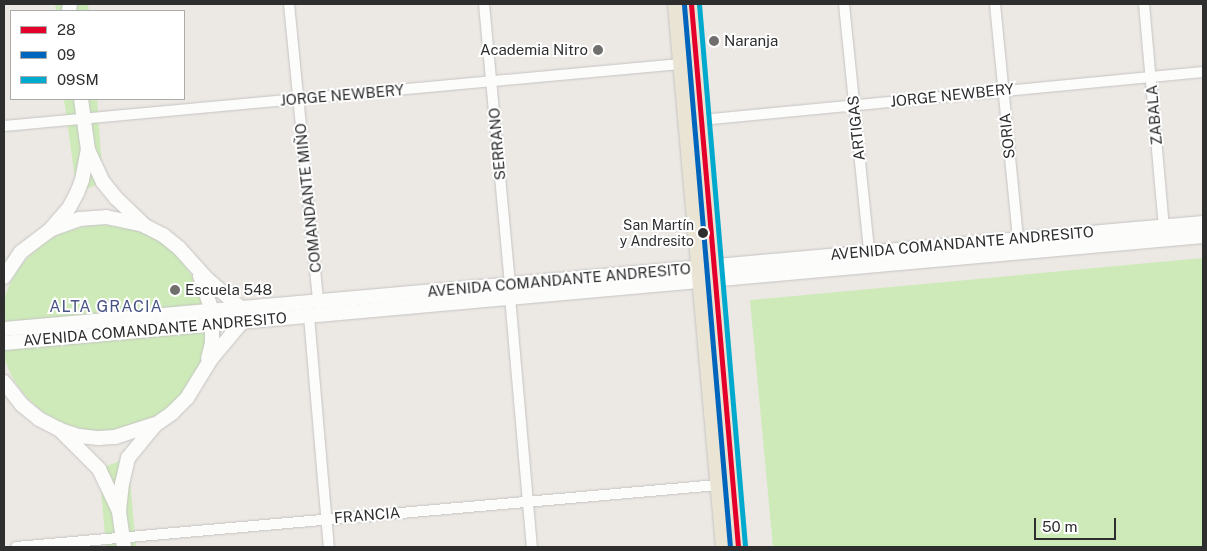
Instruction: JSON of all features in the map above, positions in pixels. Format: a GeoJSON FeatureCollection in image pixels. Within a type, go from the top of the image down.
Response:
{"type":"FeatureCollection","features":[{"type":"Feature","properties":{"kind":"main road"},"geometry":{"type":"LineString","coordinates":[[675,4],[723,547]]}},
{"type":"Feature","properties":{"kind":"main road"},"geometry":{"type":"LineString","coordinates":[[691,4],[738,547]]}},
{"type":"Feature","properties":{"kind":"main road"},"geometry":{"type":"LineString","coordinates":[[4,277],[22,252],[49,231],[69,208],[77,193],[82,180],[88,150],[81,100]]}},
{"type":"Feature","properties":{"kind":"main road"},"geometry":{"type":"LineString","coordinates":[[88,150],[103,182],[116,198],[145,226]]}},
{"type":"Feature","properties":{"kind":"main road"},"geometry":{"type":"LineString","coordinates":[[49,231],[79,219],[106,217],[126,220],[145,226],[163,235],[179,248],[241,315],[187,398],[172,413],[155,425],[128,458],[122,484],[119,512],[123,542]]}},
{"type":"Feature","properties":{"kind":"main road","name":"AVENIDA COMANDANTE ANDRESITO"},"geometry":{"type":"LineString","coordinates":[[714,273],[869,251],[1203,223]]}},
{"type":"Feature","properties":{"kind":"main road","name":"AVENIDA COMANDANTE ANDRESITO"},"geometry":{"type":"LineString","coordinates":[[4,329],[101,327],[241,315],[318,302],[510,290],[1203,236]]}},
{"type":"Feature","properties":{"kind":"main road"},"geometry":{"type":"LineString","coordinates":[[192,263],[201,277],[212,318],[212,344],[199,381]]}},
{"type":"Feature","properties":{"kind":"main road","name":"AVENIDA COMANDANTE ANDRESITO"},"geometry":{"type":"LineString","coordinates":[[241,315],[309,316],[510,290]]}},
{"type":"Feature","properties":{"kind":"main road","name":"AVENIDA COMANDANTE ANDRESITO"},"geometry":{"type":"LineString","coordinates":[[4,342],[101,327]]}},
{"type":"Feature","properties":{"kind":"main road"},"geometry":{"type":"LineString","coordinates":[[5,383],[22,405],[39,419],[59,430],[79,436],[116,437],[155,425]]}},
{"type":"Feature","properties":{"kind":"main road"},"geometry":{"type":"LineString","coordinates":[[59,430],[99,469],[119,512]]}},
{"type":"Feature","properties":{"kind":"street","name":"COMANDANTE MIÑO"},"geometry":{"type":"LineString","coordinates":[[290,4],[318,302]]}},
{"type":"Feature","properties":{"kind":"street","name":"SERRANO"},"geometry":{"type":"LineString","coordinates":[[484,4],[532,547]]}},
{"type":"Feature","properties":{"kind":"street","name":"ARTIGAS"},"geometry":{"type":"LineString","coordinates":[[844,4],[869,251]]}},
{"type":"Feature","properties":{"kind":"street","name":"SORIA"},"geometry":{"type":"LineString","coordinates":[[995,4],[1018,239]]}},
{"type":"Feature","properties":{"kind":"street","name":"ZABALA"},"geometry":{"type":"LineString","coordinates":[[1144,4],[1164,226]]}},
{"type":"Feature","properties":{"kind":"street","name":"JORGE NEWBERY"},"geometry":{"type":"LineString","coordinates":[[4,126],[680,64]]}},
{"type":"Feature","properties":{"kind":"street","name":"JORGE NEWBERY"},"geometry":{"type":"LineString","coordinates":[[701,120],[1203,72]]}},
{"type":"Feature","properties":{"kind":"street"},"geometry":{"type":"LineString","coordinates":[[309,316],[329,547]]}},
{"type":"Feature","properties":{"kind":"street","name":"FRANCIA"},"geometry":{"type":"LineString","coordinates":[[16,547],[123,542],[327,519],[717,485]]}},
{"type":"Feature","properties":{"kind":"green space"},"geometry":{"type":"Polygon","coordinates":[[[55,4],[88,4],[89,10],[56,10],[55,4]]]}},
{"type":"Feature","properties":{"kind":"green space"},"geometry":{"type":"Polygon","coordinates":[[[64,100],[97,100],[103,182],[77,193],[64,100]]]}},
{"type":"Feature","properties":{"kind":"green space"},"geometry":{"type":"Polygon","coordinates":[[[103,225],[123,227],[152,237],[176,255],[194,279],[204,308],[206,328],[204,348],[194,377],[176,401],[152,419],[123,429],[103,431],[83,429],[54,419],[30,401],[12,377],[2,348],[0,328],[2,308],[12,279],[30,255],[54,237],[83,227],[103,225]]]}},
{"type":"Feature","properties":{"kind":"green space"},"geometry":{"type":"Polygon","coordinates":[[[1203,258],[1203,547],[773,547],[750,300],[1203,258]]]}},
{"type":"Feature","properties":{"kind":"green space"},"geometry":{"type":"Polygon","coordinates":[[[128,458],[136,547],[106,547],[99,469],[128,458]]]}},
{"type":"Feature","properties":{"kind":"transit line","name":"28"},"geometry":{"type":"LineString","coordinates":[[691,4],[738,547]]}},
{"type":"Feature","properties":{"kind":"transit line","name":"09SM"},"geometry":{"type":"LineString","coordinates":[[699,4],[745,546]]}},
{"type":"Feature","properties":{"kind":"transit line","name":"09"},"geometry":{"type":"LineString","coordinates":[[684,5],[730,547]]}},
{"type":"Feature","properties":{"kind":"place","name":"Naranja"},"geometry":{"type":"Point","coordinates":[714,41]}},
{"type":"Feature","properties":{"kind":"place","name":"Academia Nitro"},"geometry":{"type":"Point","coordinates":[598,50]}},
{"type":"Feature","properties":{"kind":"place","name":"San Martín y Andresito"},"geometry":{"type":"Point","coordinates":[703,233]}},
{"type":"Feature","properties":{"kind":"place","name":"Escuela 548"},"geometry":{"type":"Point","coordinates":[175,290]}},
{"type":"Feature","properties":{"kind":"district","name":"ALTA GRACIA"},"geometry":{"type":"Point","coordinates":[106,307]}}]}
